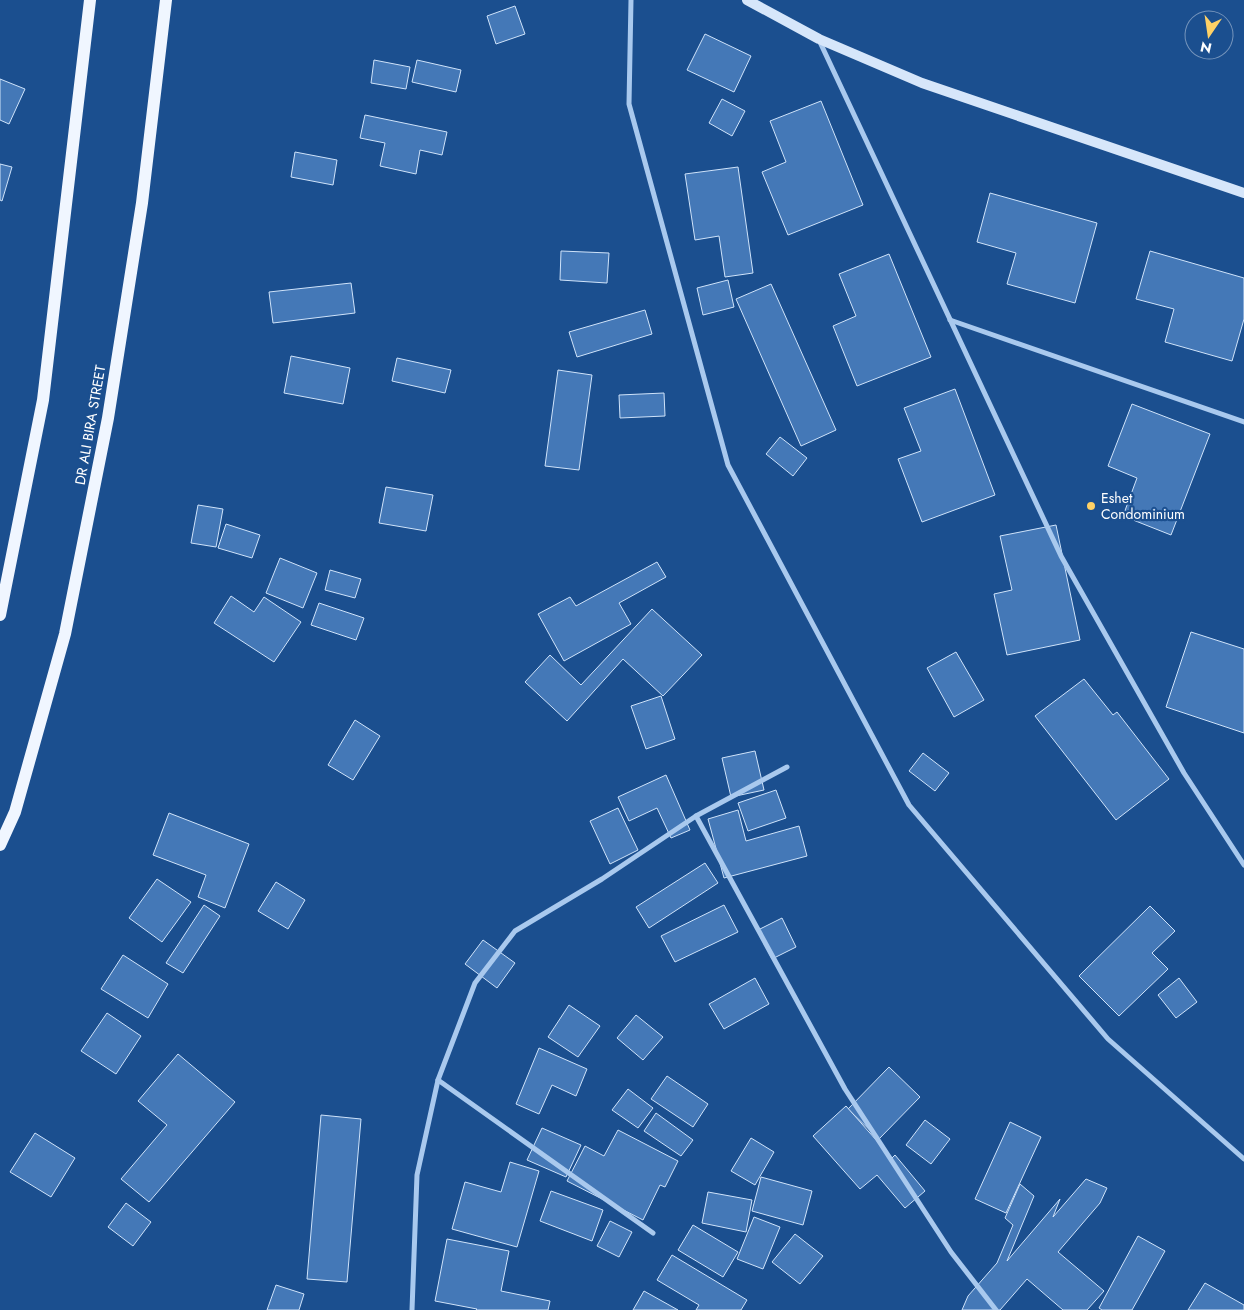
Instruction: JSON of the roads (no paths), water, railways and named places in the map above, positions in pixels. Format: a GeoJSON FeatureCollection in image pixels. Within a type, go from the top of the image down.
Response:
{"type":"FeatureCollection","features":[{"type":"Feature","properties":{"kind":"main road"},"geometry":{"type":"LineString","coordinates":[[0,615],[43,400],[90,0]]}},
{"type":"Feature","properties":{"kind":"main road","name":"DR ALI BIRA STREET"},"geometry":{"type":"LineString","coordinates":[[0,845],[15,812],[65,634],[108,418],[142,203],[166,0]]}},
{"type":"Feature","properties":{"kind":"street"},"geometry":{"type":"LineString","coordinates":[[631,0],[629,104],[728,465],[909,805],[1108,1039],[1244,1158]]}},
{"type":"Feature","properties":{"kind":"street"},"geometry":{"type":"LineString","coordinates":[[748,0],[819,39],[922,83],[1244,192]]}},
{"type":"Feature","properties":{"kind":"street"},"geometry":{"type":"LineString","coordinates":[[819,39],[1061,556],[1184,773],[1244,865]]}},
{"type":"Feature","properties":{"kind":"street"},"geometry":{"type":"LineString","coordinates":[[950,320],[1244,422]]}},
{"type":"Feature","properties":{"kind":"street"},"geometry":{"type":"LineString","coordinates":[[412,1310],[417,1175],[438,1080],[476,982],[515,931],[602,879],[696,816],[787,767]]}},
{"type":"Feature","properties":{"kind":"street"},"geometry":{"type":"LineString","coordinates":[[696,816],[845,1089],[951,1252],[996,1310]]}},
{"type":"Feature","properties":{"kind":"street"},"geometry":{"type":"LineString","coordinates":[[438,1080],[653,1232]]}},
{"type":"Feature","properties":{"kind":"place","name":"Eshet Condominium"},"geometry":{"type":"Point","coordinates":[1091,506]}}]}
